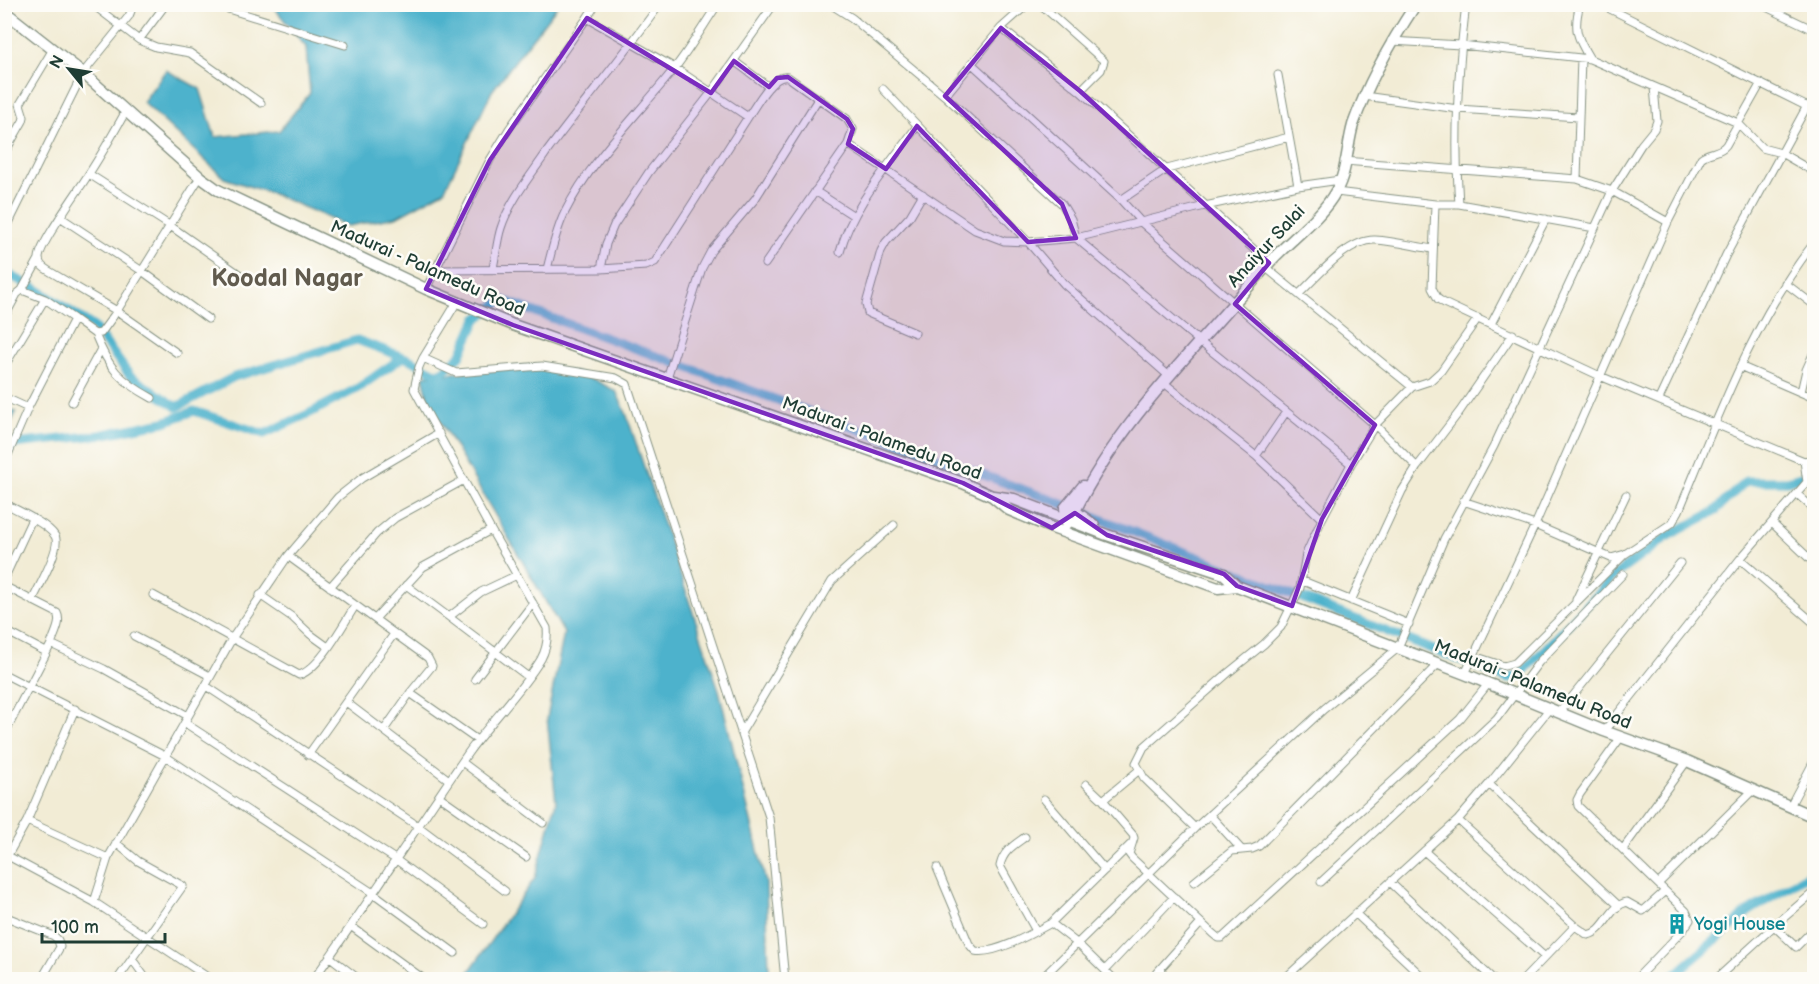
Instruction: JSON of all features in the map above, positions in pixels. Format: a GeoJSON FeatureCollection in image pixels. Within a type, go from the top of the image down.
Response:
{"type":"FeatureCollection","features":[{"type":"Feature","properties":{"kind":"main road","name":"Anaiyur Salai"},"geometry":{"type":"LineString","coordinates":[[1052,528],[1070,509],[1119,435],[1166,379],[1235,304],[1267,265],[1320,212],[1336,192],[1353,127],[1364,96],[1391,41],[1416,4]]}},
{"type":"Feature","properties":{"kind":"main road","name":"Madurai - Palamedu Road"},"geometry":{"type":"LineString","coordinates":[[4,11],[83,73],[200,177],[218,190],[426,289],[503,321],[963,483],[993,496],[1014,499],[1033,506],[1070,509],[1107,535],[1224,574],[1237,586]]}},
{"type":"Feature","properties":{"kind":"main road","name":"Madurai - Palamedu Road"},"geometry":{"type":"LineString","coordinates":[[993,496],[1009,510],[1052,528],[1218,588],[1237,586],[1294,603],[1604,731],[1687,761],[1815,817]]}},
{"type":"Feature","properties":{"kind":"main road"},"geometry":{"type":"LineString","coordinates":[[1069,534],[1070,509]]}},
{"type":"Feature","properties":{"kind":"main road"},"geometry":{"type":"LineString","coordinates":[[1136,558],[1141,546]]}},
{"type":"Feature","properties":{"kind":"street"},"geometry":{"type":"LineString","coordinates":[[92,4],[139,40],[156,47],[190,53],[261,103]]}},
{"type":"Feature","properties":{"kind":"street"},"geometry":{"type":"LineString","coordinates":[[4,233],[83,73],[131,11],[130,4]]}},
{"type":"Feature","properties":{"kind":"street"},"geometry":{"type":"LineString","coordinates":[[139,40],[166,4]]}},
{"type":"Feature","properties":{"kind":"street"},"geometry":{"type":"LineString","coordinates":[[212,4],[345,45]]}},
{"type":"Feature","properties":{"kind":"street"},"geometry":{"type":"LineString","coordinates":[[426,289],[490,160],[596,4]]}},
{"type":"Feature","properties":{"kind":"street"},"geometry":{"type":"LineString","coordinates":[[493,268],[501,229],[525,183],[580,107],[633,43],[660,4]]}},
{"type":"Feature","properties":{"kind":"street"},"geometry":{"type":"LineString","coordinates":[[547,269],[565,212],[582,183],[612,143],[675,68],[718,4]]}},
{"type":"Feature","properties":{"kind":"street"},"geometry":{"type":"LineString","coordinates":[[601,269],[606,244],[614,225],[649,172],[711,93],[774,4]]}},
{"type":"Feature","properties":{"kind":"street"},"geometry":{"type":"LineString","coordinates":[[830,4],[852,18],[945,96],[1062,204],[1068,212],[1076,238],[1351,464]]}},
{"type":"Feature","properties":{"kind":"street"},"geometry":{"type":"LineString","coordinates":[[945,96],[1001,28],[1028,4]]}},
{"type":"Feature","properties":{"kind":"street"},"geometry":{"type":"LineString","coordinates":[[1040,4],[1104,61],[1101,70],[1080,91]]}},
{"type":"Feature","properties":{"kind":"street"},"geometry":{"type":"LineString","coordinates":[[1459,204],[1456,170],[1458,109],[1461,45],[1466,4]]}},
{"type":"Feature","properties":{"kind":"street"},"geometry":{"type":"LineString","coordinates":[[1580,4],[1575,21],[1577,33],[1590,59]]}},
{"type":"Feature","properties":{"kind":"street"},"geometry":{"type":"LineString","coordinates":[[1600,4],[1815,110]]}},
{"type":"Feature","properties":{"kind":"street"},"geometry":{"type":"LineString","coordinates":[[1760,4],[1815,30]]}},
{"type":"Feature","properties":{"kind":"street"},"geometry":{"type":"LineString","coordinates":[[587,18],[675,68],[747,117]]}},
{"type":"Feature","properties":{"kind":"street"},"geometry":{"type":"LineString","coordinates":[[1001,28],[1080,91],[1167,169],[1299,294],[1412,387]]}},
{"type":"Feature","properties":{"kind":"street"},"geometry":{"type":"LineString","coordinates":[[1391,41],[1461,45],[1590,59],[1738,123],[1762,148],[1781,153],[1815,172]]}},
{"type":"Feature","properties":{"kind":"street"},"geometry":{"type":"LineString","coordinates":[[4,154],[23,121],[20,104],[53,49]]}},
{"type":"Feature","properties":{"kind":"street"},"geometry":{"type":"LineString","coordinates":[[1577,179],[1581,58]]}},
{"type":"Feature","properties":{"kind":"street"},"geometry":{"type":"LineString","coordinates":[[734,61],[769,87]]}},
{"type":"Feature","properties":{"kind":"street"},"geometry":{"type":"LineString","coordinates":[[971,63],[1121,200],[1142,223],[1375,425],[1417,467]]}},
{"type":"Feature","properties":{"kind":"street"},"geometry":{"type":"LineString","coordinates":[[437,270],[601,269],[646,266],[655,262],[747,117],[777,78],[785,75],[847,119],[853,129],[848,144],[765,264]]}},
{"type":"Feature","properties":{"kind":"street"},"geometry":{"type":"LineString","coordinates":[[1278,75],[1298,186]]}},
{"type":"Feature","properties":{"kind":"street"},"geometry":{"type":"LineString","coordinates":[[1465,674],[1535,525],[1668,222],[1701,158],[1705,154],[1722,150],[1761,84]]}},
{"type":"Feature","properties":{"kind":"street"},"geometry":{"type":"LineString","coordinates":[[1045,978],[1195,828],[1324,709],[1398,647],[1444,539],[1494,446],[1612,191],[1657,121],[1654,87]]}},
{"type":"Feature","properties":{"kind":"street"},"geometry":{"type":"LineString","coordinates":[[883,89],[1028,242],[1064,284],[1166,379],[1256,456],[1322,519]]}},
{"type":"Feature","properties":{"kind":"street"},"geometry":{"type":"LineString","coordinates":[[1364,96],[1458,109],[1578,117]]}},
{"type":"Feature","properties":{"kind":"street"},"geometry":{"type":"LineString","coordinates":[[668,378],[702,268],[711,251],[751,204],[818,99]]}},
{"type":"Feature","properties":{"kind":"street"},"geometry":{"type":"LineString","coordinates":[[1659,399],[1726,255],[1807,106]]}},
{"type":"Feature","properties":{"kind":"street"},"geometry":{"type":"LineString","coordinates":[[126,111],[40,251],[40,265],[117,311],[177,354]]}},
{"type":"Feature","properties":{"kind":"street"},"geometry":{"type":"LineString","coordinates":[[840,252],[844,234],[854,216],[917,126]]}},
{"type":"Feature","properties":{"kind":"street"},"geometry":{"type":"LineString","coordinates":[[1121,200],[1167,169],[1289,137]]}},
{"type":"Feature","properties":{"kind":"street"},"geometry":{"type":"LineString","coordinates":[[848,144],[975,230],[1004,241],[1028,242],[1076,238],[1205,206],[1298,186],[1340,180]]}},
{"type":"Feature","properties":{"kind":"street"},"geometry":{"type":"LineString","coordinates":[[1344,161],[1577,179],[1612,191],[1668,222]]}},
{"type":"Feature","properties":{"kind":"street"},"geometry":{"type":"LineString","coordinates":[[89,174],[169,225],[242,276]]}},
{"type":"Feature","properties":{"kind":"street"},"geometry":{"type":"LineString","coordinates":[[98,334],[117,311],[200,177]]}},
{"type":"Feature","properties":{"kind":"street"},"geometry":{"type":"LineString","coordinates":[[815,191],[854,216]]}},
{"type":"Feature","properties":{"kind":"street"},"geometry":{"type":"LineString","coordinates":[[1336,192],[1435,204],[1459,204],[1595,228]]}},
{"type":"Feature","properties":{"kind":"street"},"geometry":{"type":"LineString","coordinates":[[915,333],[868,313],[866,304],[877,261],[886,242],[910,216],[923,194]]}},
{"type":"Feature","properties":{"kind":"street"},"geometry":{"type":"LineString","coordinates":[[1435,204],[1432,288],[1434,294],[1446,303],[1600,376],[1716,423],[1805,463],[1815,459]]}},
{"type":"Feature","properties":{"kind":"street"},"geometry":{"type":"LineString","coordinates":[[60,217],[142,271],[208,319]]}},
{"type":"Feature","properties":{"kind":"street"},"geometry":{"type":"LineString","coordinates":[[1491,324],[1546,219]]}},
{"type":"Feature","properties":{"kind":"street"},"geometry":{"type":"LineString","coordinates":[[1299,294],[1347,249],[1358,243],[1373,240],[1432,249]]}},
{"type":"Feature","properties":{"kind":"street"},"geometry":{"type":"LineString","coordinates":[[1474,657],[1509,666],[1525,654],[1625,554],[1676,518],[1716,423],[1767,315],[1785,283],[1815,243]]}},
{"type":"Feature","properties":{"kind":"street"},"geometry":{"type":"LineString","coordinates":[[4,318],[39,259]]}},
{"type":"Feature","properties":{"kind":"street"},"geometry":{"type":"LineString","coordinates":[[1785,283],[1815,305]]}},
{"type":"Feature","properties":{"kind":"street"},"geometry":{"type":"LineString","coordinates":[[22,290],[45,299],[98,334],[101,349],[122,380],[152,398]]}},
{"type":"Feature","properties":{"kind":"street"},"geometry":{"type":"LineString","coordinates":[[4,367],[45,299]]}},
{"type":"Feature","properties":{"kind":"street"},"geometry":{"type":"LineString","coordinates":[[313,980],[352,927],[395,859],[477,740],[540,659],[548,639],[547,628],[414,389],[423,358],[461,304]]}},
{"type":"Feature","properties":{"kind":"street"},"geometry":{"type":"LineString","coordinates":[[1195,828],[1138,771],[1136,763],[1144,747],[1281,627],[1301,585],[1306,555],[1322,519],[1375,425],[1412,387],[1430,381],[1441,371],[1478,318]]}},
{"type":"Feature","properties":{"kind":"street"},"geometry":{"type":"LineString","coordinates":[[5,464],[28,408],[75,319]]}},
{"type":"Feature","properties":{"kind":"street"},"geometry":{"type":"LineString","coordinates":[[1351,602],[1392,510],[1417,467],[1460,411],[1513,334]]}},
{"type":"Feature","properties":{"kind":"street"},"geometry":{"type":"LineString","coordinates":[[72,402],[101,349]]}},
{"type":"Feature","properties":{"kind":"street"},"geometry":{"type":"LineString","coordinates":[[1801,392],[1806,369],[1815,352]]}},
{"type":"Feature","properties":{"kind":"street"},"geometry":{"type":"LineString","coordinates":[[423,358],[456,373],[542,366],[616,378],[627,384],[769,817],[785,980]]}},
{"type":"Feature","properties":{"kind":"street"},"geometry":{"type":"LineString","coordinates":[[1742,367],[1815,398]]}},
{"type":"Feature","properties":{"kind":"street"},"geometry":{"type":"LineString","coordinates":[[4,397],[28,408]]}},
{"type":"Feature","properties":{"kind":"street"},"geometry":{"type":"LineString","coordinates":[[1256,456],[1286,412]]}},
{"type":"Feature","properties":{"kind":"street"},"geometry":{"type":"LineString","coordinates":[[94,902],[108,858],[116,843],[210,676],[260,594],[319,517],[346,491],[362,478],[439,433]]}},
{"type":"Feature","properties":{"kind":"street"},"geometry":{"type":"LineString","coordinates":[[1604,731],[1740,559],[1807,482],[1805,463]]}},
{"type":"Feature","properties":{"kind":"street"},"geometry":{"type":"LineString","coordinates":[[330,587],[376,534],[395,518],[464,480]]}},
{"type":"Feature","properties":{"kind":"street"},"geometry":{"type":"LineString","coordinates":[[1797,494],[1815,509]]}},
{"type":"Feature","properties":{"kind":"street"},"geometry":{"type":"LineString","coordinates":[[1574,605],[1626,495]]}},
{"type":"Feature","properties":{"kind":"street"},"geometry":{"type":"LineString","coordinates":[[1463,501],[1535,525],[1611,558],[1625,554]]}},
{"type":"Feature","properties":{"kind":"street"},"geometry":{"type":"LineString","coordinates":[[4,503],[54,534],[57,540],[56,549],[32,601]]}},
{"type":"Feature","properties":{"kind":"street"},"geometry":{"type":"LineString","coordinates":[[4,579],[32,519]]}},
{"type":"Feature","properties":{"kind":"street"},"geometry":{"type":"LineString","coordinates":[[1772,523],[1815,563]]}},
{"type":"Feature","properties":{"kind":"street"},"geometry":{"type":"LineString","coordinates":[[741,733],[832,581],[894,525]]}},
{"type":"Feature","properties":{"kind":"street"},"geometry":{"type":"LineString","coordinates":[[375,620],[423,567],[491,530]]}},
{"type":"Feature","properties":{"kind":"street"},"geometry":{"type":"LineString","coordinates":[[288,556],[428,658],[432,666],[384,730]]}},
{"type":"Feature","properties":{"kind":"street"},"geometry":{"type":"LineString","coordinates":[[1740,559],[1815,623]]}},
{"type":"Feature","properties":{"kind":"street"},"geometry":{"type":"LineString","coordinates":[[1283,980],[1458,820],[1680,563]]}},
{"type":"Feature","properties":{"kind":"street"},"geometry":{"type":"LineString","coordinates":[[449,617],[481,592],[517,574]]}},
{"type":"Feature","properties":{"kind":"street"},"geometry":{"type":"LineString","coordinates":[[1321,882],[1497,718],[1539,663],[1623,574]]}},
{"type":"Feature","properties":{"kind":"street"},"geometry":{"type":"LineString","coordinates":[[406,585],[527,676]]}},
{"type":"Feature","properties":{"kind":"street"},"geometry":{"type":"LineString","coordinates":[[1301,585],[1408,625]]}},
{"type":"Feature","properties":{"kind":"street"},"geometry":{"type":"LineString","coordinates":[[4,586],[57,613],[59,617],[59,624],[51,644],[4,735]]}},
{"type":"Feature","properties":{"kind":"street"},"geometry":{"type":"LineString","coordinates":[[260,594],[328,647]]}},
{"type":"Feature","properties":{"kind":"street"},"geometry":{"type":"LineString","coordinates":[[153,595],[299,675],[311,669],[355,606]]}},
{"type":"Feature","properties":{"kind":"street"},"geometry":{"type":"LineString","coordinates":[[475,679],[533,603]]}},
{"type":"Feature","properties":{"kind":"street"},"geometry":{"type":"LineString","coordinates":[[4,630],[46,652]]}},
{"type":"Feature","properties":{"kind":"street"},"geometry":{"type":"LineString","coordinates":[[308,755],[394,634]]}},
{"type":"Feature","properties":{"kind":"street"},"geometry":{"type":"LineString","coordinates":[[134,636],[210,676]]}},
{"type":"Feature","properties":{"kind":"street"},"geometry":{"type":"LineString","coordinates":[[51,644],[104,669],[187,719],[395,859],[483,924]]}},
{"type":"Feature","properties":{"kind":"street"},"geometry":{"type":"LineString","coordinates":[[1194,882],[1226,855],[1240,849],[1252,849],[1263,842],[1438,664]]}},
{"type":"Feature","properties":{"kind":"street"},"geometry":{"type":"LineString","coordinates":[[4,675],[30,686],[165,756],[373,893],[455,953]]}},
{"type":"Feature","properties":{"kind":"street"},"geometry":{"type":"LineString","coordinates":[[1086,784],[1133,835],[1134,842],[1129,854],[1218,938],[1227,936],[1338,830],[1461,719],[1488,684]]}},
{"type":"Feature","properties":{"kind":"street"},"geometry":{"type":"LineString","coordinates":[[206,686],[418,826],[505,891]]}},
{"type":"Feature","properties":{"kind":"street"},"geometry":{"type":"LineString","coordinates":[[410,693],[477,740]]}},
{"type":"Feature","properties":{"kind":"street"},"geometry":{"type":"LineString","coordinates":[[346,702],[449,780]]}},
{"type":"Feature","properties":{"kind":"street"},"geometry":{"type":"LineString","coordinates":[[75,709],[27,821],[6,859],[94,902],[212,980]]}},
{"type":"Feature","properties":{"kind":"street"},"geometry":{"type":"LineString","coordinates":[[1621,737],[1577,800],[1578,806],[1686,911],[1690,920],[1635,980]]}},
{"type":"Feature","properties":{"kind":"street"},"geometry":{"type":"LineString","coordinates":[[1623,849],[1687,761]]}},
{"type":"Feature","properties":{"kind":"street"},"geometry":{"type":"LineString","coordinates":[[1790,806],[1815,761]]}},
{"type":"Feature","properties":{"kind":"street"},"geometry":{"type":"LineString","coordinates":[[462,762],[543,823]]}},
{"type":"Feature","properties":{"kind":"street"},"geometry":{"type":"LineString","coordinates":[[1103,800],[1138,771]]}},
{"type":"Feature","properties":{"kind":"street"},"geometry":{"type":"LineString","coordinates":[[1489,784],[1618,905]]}},
{"type":"Feature","properties":{"kind":"street"},"geometry":{"type":"LineString","coordinates":[[1658,884],[1753,790]]}},
{"type":"Feature","properties":{"kind":"street"},"geometry":{"type":"LineString","coordinates":[[439,796],[526,857]]}},
{"type":"Feature","properties":{"kind":"street"},"geometry":{"type":"LineString","coordinates":[[1044,799],[1105,870]]}},
{"type":"Feature","properties":{"kind":"street"},"geometry":{"type":"LineString","coordinates":[[1210,815],[1240,849]]}},
{"type":"Feature","properties":{"kind":"street"},"geometry":{"type":"LineString","coordinates":[[1458,820],[1585,933],[1592,935],[1596,933],[1618,905],[1627,902],[1643,911],[1665,891]]}},
{"type":"Feature","properties":{"kind":"street"},"geometry":{"type":"LineString","coordinates":[[27,821],[108,858]]}},
{"type":"Feature","properties":{"kind":"street"},"geometry":{"type":"LineString","coordinates":[[1025,837],[1008,849],[1000,866],[1036,931]]}},
{"type":"Feature","properties":{"kind":"street"},"geometry":{"type":"LineString","coordinates":[[936,868],[969,944],[975,951],[989,951],[1051,923],[1134,842]]}},
{"type":"Feature","properties":{"kind":"street"},"geometry":{"type":"LineString","coordinates":[[116,843],[138,861],[183,886],[117,980]]}},
{"type":"Feature","properties":{"kind":"street"},"geometry":{"type":"LineString","coordinates":[[1424,851],[1545,957]]}},
{"type":"Feature","properties":{"kind":"street"},"geometry":{"type":"LineString","coordinates":[[1390,882],[1494,980]]}},
{"type":"Feature","properties":{"kind":"street"},"geometry":{"type":"LineString","coordinates":[[1715,980],[1815,892]]}},
{"type":"Feature","properties":{"kind":"street"},"geometry":{"type":"LineString","coordinates":[[1105,970],[1174,897]]}},
{"type":"Feature","properties":{"kind":"street"},"geometry":{"type":"LineString","coordinates":[[1355,913],[1424,979]]}},
{"type":"Feature","properties":{"kind":"street"},"geometry":{"type":"LineString","coordinates":[[4,916],[54,936],[58,940],[60,947],[41,980]]}},
{"type":"Feature","properties":{"kind":"street"},"geometry":{"type":"LineString","coordinates":[[1051,923],[1078,944],[1115,980]]}},
{"type":"Feature","properties":{"kind":"street"},"geometry":{"type":"LineString","coordinates":[[1150,980],[1202,923]]}},
{"type":"Feature","properties":{"kind":"street"},"geometry":{"type":"LineString","coordinates":[[1523,980],[1575,926]]}},
{"type":"Feature","properties":{"kind":"street"},"geometry":{"type":"LineString","coordinates":[[1774,926],[1796,947],[1815,929]]}},
{"type":"Feature","properties":{"kind":"street"},"geometry":{"type":"LineString","coordinates":[[352,927],[425,980]]}},
{"type":"Feature","properties":{"kind":"street"},"geometry":{"type":"LineString","coordinates":[[330,957],[360,980]]}},
{"type":"Feature","properties":{"kind":"street"},"geometry":{"type":"LineString","coordinates":[[132,959],[147,980]]}},
{"type":"Feature","properties":{"kind":"street"},"geometry":{"type":"LineString","coordinates":[[1161,968],[1165,980]]}},
{"type":"Feature","properties":{"kind":"highlighted area"},"geometry":{"type":"Polygon","coordinates":[[[587,18],[711,93],[734,61],[769,87],[777,78],[788,77],[847,119],[853,129],[848,144],[886,169],[917,126],[1028,242],[1076,238],[1062,204],[945,96],[1001,28],[1080,91],[1269,263],[1235,304],[1375,425],[1322,519],[1292,606],[1237,586],[1224,574],[1107,535],[1075,513],[1052,528],[963,483],[513,325],[426,289],[490,160],[587,18]]]}},
{"type":"Feature","properties":{"kind":"water"},"geometry":{"type":"Polygon","coordinates":[[[272,5],[558,5],[492,91],[444,191],[396,217],[348,226],[273,194],[224,178],[143,102],[166,70],[200,89],[215,137],[279,131],[310,93],[306,47],[272,5]]]}},
{"type":"Feature","properties":{"kind":"water"},"geometry":{"type":"Polygon","coordinates":[[[535,365],[583,374],[616,391],[626,413],[719,690],[766,883],[769,970],[773,979],[464,979],[535,878],[556,802],[547,718],[564,633],[429,402],[423,376],[535,365]]]}},
{"type":"Feature","properties":{"kind":"water"},"geometry":{"type":"Polygon","coordinates":[[[4,407],[16,412],[5,436],[4,407]]]}},
{"type":"Feature","properties":{"kind":"waterway"},"geometry":{"type":"LineString","coordinates":[[4,272],[40,291],[94,327],[130,376],[177,407],[234,377],[357,340],[403,357]]}},
{"type":"Feature","properties":{"kind":"waterway"},"geometry":{"type":"LineString","coordinates":[[4,445],[100,435],[164,422],[194,411],[264,434],[358,388],[403,357],[440,374],[460,356],[477,319],[502,300],[1055,501],[1508,679],[1521,674],[1616,574],[1668,536],[1714,512],[1746,481],[1787,481],[1814,473]]}},
{"type":"Feature","properties":{"kind":"waterway"},"geometry":{"type":"LineString","coordinates":[[1669,980],[1748,912],[1814,871]]}},
{"type":"Feature","properties":{"kind":"place","name":"Yogi House"},"geometry":{"type":"Point","coordinates":[1677,924]}},
{"type":"Feature","properties":{"kind":"district","name":"Koodal Nagar"},"geometry":{"type":"Point","coordinates":[287,278]}}]}
